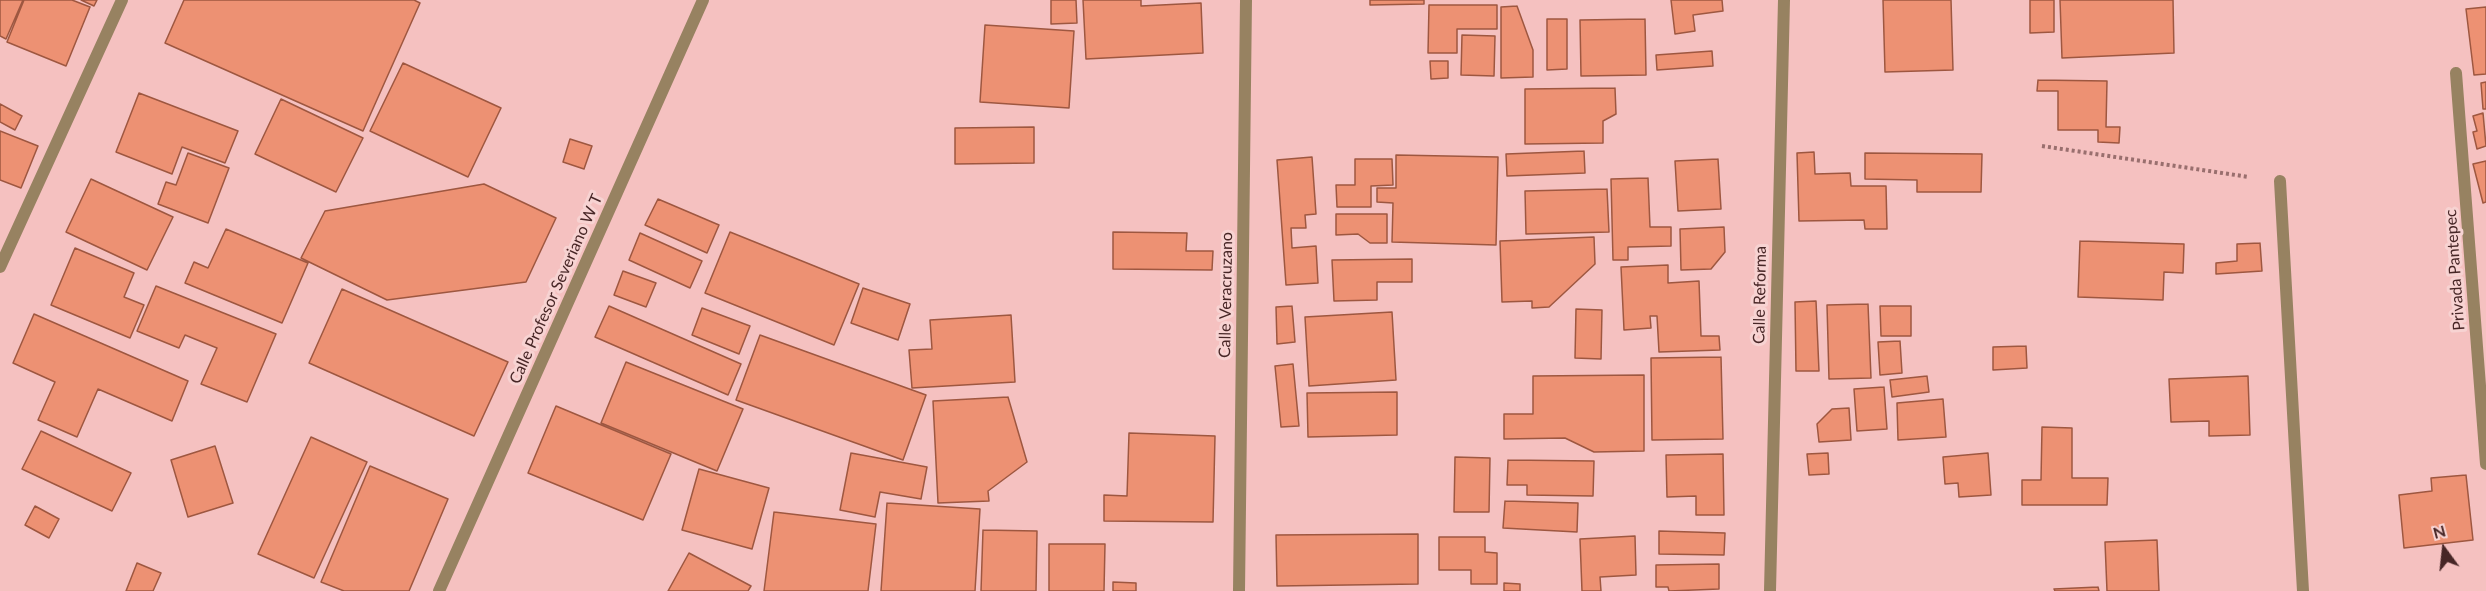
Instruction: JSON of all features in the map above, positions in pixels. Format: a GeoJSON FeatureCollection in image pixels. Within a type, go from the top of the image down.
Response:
{"type":"FeatureCollection","features":[{"type":"Feature","properties":{"kind":"street"},"geometry":{"type":"LineString","coordinates":[[0,267],[122,0]]}},
{"type":"Feature","properties":{"kind":"street","name":"Calle Profesor Severiano W T"},"geometry":{"type":"LineString","coordinates":[[439,591],[703,0]]}},
{"type":"Feature","properties":{"kind":"street","name":"Calle Veracruzano"},"geometry":{"type":"LineString","coordinates":[[1239,591],[1246,0]]}},
{"type":"Feature","properties":{"kind":"street","name":"Calle Reforma"},"geometry":{"type":"LineString","coordinates":[[1770,591],[1784,0]]}},
{"type":"Feature","properties":{"kind":"street","name":"Privada Pantepec"},"geometry":{"type":"LineString","coordinates":[[2456,73],[2486,464]]}},
{"type":"Feature","properties":{"kind":"street"},"geometry":{"type":"LineString","coordinates":[[2280,181],[2303,591]]}},
{"type":"Feature","properties":{"kind":"path"},"geometry":{"type":"LineString","coordinates":[[2042,146],[2280,181]]}},
{"type":"Feature","properties":{"kind":"building"},"geometry":{"type":"Polygon","coordinates":[[[0,0],[23,0],[6,39],[0,36],[0,0]]]}},
{"type":"Feature","properties":{"kind":"building"},"geometry":{"type":"Polygon","coordinates":[[[24,0],[72,0],[90,7],[66,66],[7,42],[24,0]]]}},
{"type":"Feature","properties":{"kind":"building"},"geometry":{"type":"Polygon","coordinates":[[[81,0],[97,0],[94,6],[81,0]]]}},
{"type":"Feature","properties":{"kind":"building"},"geometry":{"type":"Polygon","coordinates":[[[184,0],[414,0],[420,3],[363,131],[165,43],[184,0]]]}},
{"type":"Feature","properties":{"kind":"building"},"geometry":{"type":"Polygon","coordinates":[[[1051,0],[1076,0],[1077,23],[1051,24],[1051,0]]]}},
{"type":"Feature","properties":{"kind":"building"},"geometry":{"type":"Polygon","coordinates":[[[1083,0],[1141,0],[1141,6],[1201,3],[1203,53],[1086,59],[1083,0]]]}},
{"type":"Feature","properties":{"kind":"building"},"geometry":{"type":"Polygon","coordinates":[[[1370,0],[1424,0],[1424,4],[1370,5],[1370,0]]]}},
{"type":"Feature","properties":{"kind":"building"},"geometry":{"type":"Polygon","coordinates":[[[1671,0],[1722,0],[1723,11],[1693,15],[1695,31],[1675,34],[1671,0]]]}},
{"type":"Feature","properties":{"kind":"building"},"geometry":{"type":"Polygon","coordinates":[[[1883,0],[1951,0],[1953,70],[1885,72],[1883,0]]]}},
{"type":"Feature","properties":{"kind":"building"},"geometry":{"type":"Polygon","coordinates":[[[2030,0],[2054,0],[2054,32],[2030,33],[2030,0]]]}},
{"type":"Feature","properties":{"kind":"building"},"geometry":{"type":"Polygon","coordinates":[[[2060,0],[2173,0],[2174,53],[2062,58],[2060,0]]]}},
{"type":"Feature","properties":{"kind":"building"},"geometry":{"type":"Polygon","coordinates":[[[1429,5],[1497,5],[1497,29],[1457,29],[1457,53],[1428,53],[1429,5]]]}},
{"type":"Feature","properties":{"kind":"building"},"geometry":{"type":"Polygon","coordinates":[[[1517,6],[1533,50],[1533,77],[1501,78],[1501,7],[1517,6]]]}},
{"type":"Feature","properties":{"kind":"building"},"geometry":{"type":"Polygon","coordinates":[[[2486,7],[2486,74],[2474,75],[2466,9],[2486,7]]]}},
{"type":"Feature","properties":{"kind":"building"},"geometry":{"type":"Polygon","coordinates":[[[1547,19],[1567,19],[1567,69],[1547,70],[1547,19]]]}},
{"type":"Feature","properties":{"kind":"building"},"geometry":{"type":"Polygon","coordinates":[[[1645,19],[1646,75],[1581,76],[1580,20],[1645,19]]]}},
{"type":"Feature","properties":{"kind":"building"},"geometry":{"type":"Polygon","coordinates":[[[985,25],[1074,31],[1069,108],[980,102],[985,25]]]}},
{"type":"Feature","properties":{"kind":"building"},"geometry":{"type":"Polygon","coordinates":[[[1462,35],[1495,36],[1494,76],[1461,75],[1462,35]]]}},
{"type":"Feature","properties":{"kind":"building"},"geometry":{"type":"Polygon","coordinates":[[[1712,51],[1713,66],[1657,70],[1656,55],[1712,51]]]}},
{"type":"Feature","properties":{"kind":"building"},"geometry":{"type":"Polygon","coordinates":[[[1430,61],[1448,61],[1448,78],[1431,79],[1430,61]]]}},
{"type":"Feature","properties":{"kind":"building"},"geometry":{"type":"Polygon","coordinates":[[[403,63],[501,108],[468,177],[370,131],[403,63]]]}},
{"type":"Feature","properties":{"kind":"building"},"geometry":{"type":"Polygon","coordinates":[[[2038,80],[2107,81],[2106,127],[2120,127],[2119,143],[2098,142],[2098,130],[2058,130],[2058,91],[2037,91],[2038,80]]]}},
{"type":"Feature","properties":{"kind":"building"},"geometry":{"type":"Polygon","coordinates":[[[2486,82],[2486,109],[2483,109],[2481,83],[2486,82]]]}},
{"type":"Feature","properties":{"kind":"building"},"geometry":{"type":"Polygon","coordinates":[[[1615,88],[1616,114],[1603,121],[1603,143],[1525,144],[1525,89],[1615,88]]]}},
{"type":"Feature","properties":{"kind":"building"},"geometry":{"type":"Polygon","coordinates":[[[139,93],[238,131],[225,163],[182,147],[172,174],[116,152],[139,93]]]}},
{"type":"Feature","properties":{"kind":"building"},"geometry":{"type":"Polygon","coordinates":[[[281,99],[363,138],[336,192],[255,154],[281,99]]]}},
{"type":"Feature","properties":{"kind":"building"},"geometry":{"type":"Polygon","coordinates":[[[0,104],[22,116],[15,130],[0,122],[0,104]]]}},
{"type":"Feature","properties":{"kind":"building"},"geometry":{"type":"Polygon","coordinates":[[[2483,113],[2486,146],[2477,149],[2473,132],[2477,131],[2473,116],[2483,113]]]}},
{"type":"Feature","properties":{"kind":"building"},"geometry":{"type":"Polygon","coordinates":[[[1034,127],[1034,163],[955,164],[955,128],[1034,127]]]}},
{"type":"Feature","properties":{"kind":"building"},"geometry":{"type":"Polygon","coordinates":[[[0,131],[38,146],[21,188],[0,180],[0,131]]]}},
{"type":"Feature","properties":{"kind":"building"},"geometry":{"type":"Polygon","coordinates":[[[570,139],[592,146],[584,169],[563,162],[570,139]]]}},
{"type":"Feature","properties":{"kind":"building"},"geometry":{"type":"Polygon","coordinates":[[[1584,151],[1585,173],[1507,176],[1506,154],[1584,151]]]}},
{"type":"Feature","properties":{"kind":"building"},"geometry":{"type":"Polygon","coordinates":[[[1814,152],[1815,174],[1850,173],[1851,186],[1886,186],[1887,229],[1865,229],[1864,220],[1799,221],[1797,153],[1814,152]]]}},
{"type":"Feature","properties":{"kind":"building"},"geometry":{"type":"Polygon","coordinates":[[[188,153],[229,168],[208,223],[158,204],[166,182],[176,185],[188,153]]]}},
{"type":"Feature","properties":{"kind":"building"},"geometry":{"type":"Polygon","coordinates":[[[1865,153],[1982,154],[1981,192],[1917,192],[1917,180],[1865,179],[1865,153]]]}},
{"type":"Feature","properties":{"kind":"building"},"geometry":{"type":"Polygon","coordinates":[[[1396,155],[1498,157],[1496,245],[1392,242],[1393,203],[1377,202],[1377,188],[1396,188],[1396,155]]]}},
{"type":"Feature","properties":{"kind":"building"},"geometry":{"type":"Polygon","coordinates":[[[1312,157],[1316,214],[1305,215],[1306,228],[1291,228],[1292,248],[1316,246],[1318,283],[1286,285],[1277,160],[1312,157]]]}},
{"type":"Feature","properties":{"kind":"building"},"geometry":{"type":"Polygon","coordinates":[[[1355,159],[1392,159],[1393,185],[1371,186],[1371,207],[1337,207],[1336,185],[1355,185],[1355,159]]]}},
{"type":"Feature","properties":{"kind":"building"},"geometry":{"type":"Polygon","coordinates":[[[1718,159],[1721,209],[1678,211],[1675,161],[1718,159]]]}},
{"type":"Feature","properties":{"kind":"building"},"geometry":{"type":"Polygon","coordinates":[[[2486,161],[2486,202],[2483,203],[2473,164],[2486,161]]]}},
{"type":"Feature","properties":{"kind":"building"},"geometry":{"type":"Polygon","coordinates":[[[1648,178],[1650,227],[1671,227],[1671,246],[1628,247],[1628,260],[1613,260],[1611,179],[1648,178]]]}},
{"type":"Feature","properties":{"kind":"building"},"geometry":{"type":"Polygon","coordinates":[[[91,179],[173,217],[147,270],[66,232],[91,179]]]}},
{"type":"Feature","properties":{"kind":"building"},"geometry":{"type":"Polygon","coordinates":[[[484,184],[556,218],[526,282],[387,300],[301,258],[325,211],[484,184]]]}},
{"type":"Feature","properties":{"kind":"building"},"geometry":{"type":"Polygon","coordinates":[[[1607,189],[1609,232],[1526,234],[1525,191],[1607,189]]]}},
{"type":"Feature","properties":{"kind":"building"},"geometry":{"type":"Polygon","coordinates":[[[658,199],[719,225],[707,253],[645,225],[658,199]]]}},
{"type":"Feature","properties":{"kind":"building"},"geometry":{"type":"Polygon","coordinates":[[[1336,214],[1387,214],[1387,243],[1370,243],[1358,234],[1336,235],[1336,214]]]}},
{"type":"Feature","properties":{"kind":"building"},"geometry":{"type":"Polygon","coordinates":[[[1724,227],[1725,252],[1711,269],[1681,270],[1680,229],[1724,227]]]}},
{"type":"Feature","properties":{"kind":"building"},"geometry":{"type":"Polygon","coordinates":[[[226,229],[308,263],[282,323],[185,283],[194,262],[208,268],[226,229]]]}},
{"type":"Feature","properties":{"kind":"building"},"geometry":{"type":"Polygon","coordinates":[[[730,232],[859,284],[834,345],[705,293],[730,232]]]}},
{"type":"Feature","properties":{"kind":"building"},"geometry":{"type":"Polygon","coordinates":[[[1113,232],[1187,233],[1186,251],[1213,251],[1212,270],[1113,269],[1113,232]]]}},
{"type":"Feature","properties":{"kind":"building"},"geometry":{"type":"Polygon","coordinates":[[[640,233],[702,261],[690,288],[629,260],[640,233]]]}},
{"type":"Feature","properties":{"kind":"building"},"geometry":{"type":"Polygon","coordinates":[[[1594,237],[1595,264],[1549,307],[1532,308],[1532,301],[1502,302],[1500,241],[1594,237]]]}},
{"type":"Feature","properties":{"kind":"building"},"geometry":{"type":"Polygon","coordinates":[[[2080,241],[2184,244],[2183,273],[2164,272],[2163,300],[2078,297],[2080,241]]]}},
{"type":"Feature","properties":{"kind":"building"},"geometry":{"type":"Polygon","coordinates":[[[2260,243],[2262,271],[2216,274],[2216,263],[2237,261],[2237,244],[2260,243]]]}},
{"type":"Feature","properties":{"kind":"building"},"geometry":{"type":"Polygon","coordinates":[[[75,248],[134,273],[124,297],[144,305],[130,338],[51,305],[75,248]]]}},
{"type":"Feature","properties":{"kind":"building"},"geometry":{"type":"Polygon","coordinates":[[[1412,259],[1412,282],[1377,282],[1377,300],[1334,301],[1332,260],[1412,259]]]}},
{"type":"Feature","properties":{"kind":"building"},"geometry":{"type":"Polygon","coordinates":[[[1668,265],[1668,283],[1699,281],[1701,336],[1719,336],[1720,350],[1659,352],[1657,316],[1650,316],[1651,328],[1624,330],[1621,267],[1668,265]]]}},
{"type":"Feature","properties":{"kind":"building"},"geometry":{"type":"Polygon","coordinates":[[[623,271],[656,283],[646,307],[614,295],[623,271]]]}},
{"type":"Feature","properties":{"kind":"building"},"geometry":{"type":"Polygon","coordinates":[[[156,286],[276,334],[247,402],[201,384],[217,348],[185,335],[179,348],[137,331],[156,286]]]}},
{"type":"Feature","properties":{"kind":"building"},"geometry":{"type":"Polygon","coordinates":[[[863,288],[910,304],[898,340],[851,323],[863,288]]]}},
{"type":"Feature","properties":{"kind":"building"},"geometry":{"type":"Polygon","coordinates":[[[342,289],[508,362],[474,436],[309,363],[342,289]]]}},
{"type":"Feature","properties":{"kind":"building"},"geometry":{"type":"Polygon","coordinates":[[[1816,301],[1819,371],[1796,371],[1795,302],[1816,301]]]}},
{"type":"Feature","properties":{"kind":"building"},"geometry":{"type":"Polygon","coordinates":[[[1868,304],[1871,378],[1829,379],[1827,305],[1868,304]]]}},
{"type":"Feature","properties":{"kind":"building"},"geometry":{"type":"Polygon","coordinates":[[[609,306],[741,364],[728,395],[595,337],[609,306]]]}},
{"type":"Feature","properties":{"kind":"building"},"geometry":{"type":"Polygon","coordinates":[[[1292,306],[1295,342],[1277,344],[1276,307],[1292,306]]]}},
{"type":"Feature","properties":{"kind":"building"},"geometry":{"type":"Polygon","coordinates":[[[1880,306],[1911,306],[1911,336],[1881,336],[1880,306]]]}},
{"type":"Feature","properties":{"kind":"building"},"geometry":{"type":"Polygon","coordinates":[[[702,308],[750,326],[739,354],[692,335],[702,308]]]}},
{"type":"Feature","properties":{"kind":"building"},"geometry":{"type":"Polygon","coordinates":[[[1576,309],[1602,310],[1601,359],[1575,358],[1576,309]]]}},
{"type":"Feature","properties":{"kind":"building"},"geometry":{"type":"Polygon","coordinates":[[[1392,312],[1396,380],[1309,386],[1305,317],[1392,312]]]}},
{"type":"Feature","properties":{"kind":"building"},"geometry":{"type":"Polygon","coordinates":[[[34,314],[188,381],[172,421],[98,389],[77,437],[38,420],[55,382],[13,363],[34,314]]]}},
{"type":"Feature","properties":{"kind":"building"},"geometry":{"type":"Polygon","coordinates":[[[1011,315],[1015,382],[912,388],[909,350],[932,349],[930,320],[1011,315]]]}},
{"type":"Feature","properties":{"kind":"building"},"geometry":{"type":"Polygon","coordinates":[[[760,335],[926,395],[903,460],[736,400],[760,335]]]}},
{"type":"Feature","properties":{"kind":"building"},"geometry":{"type":"Polygon","coordinates":[[[1900,341],[1902,373],[1880,375],[1878,342],[1900,341]]]}},
{"type":"Feature","properties":{"kind":"building"},"geometry":{"type":"Polygon","coordinates":[[[2026,346],[2027,368],[1993,370],[1993,347],[2026,346]]]}},
{"type":"Feature","properties":{"kind":"building"},"geometry":{"type":"Polygon","coordinates":[[[1721,357],[1723,439],[1652,440],[1651,358],[1721,357]]]}},
{"type":"Feature","properties":{"kind":"building"},"geometry":{"type":"Polygon","coordinates":[[[626,362],[743,409],[717,471],[601,423],[626,362]]]}},
{"type":"Feature","properties":{"kind":"building"},"geometry":{"type":"Polygon","coordinates":[[[1293,364],[1299,426],[1281,427],[1275,366],[1293,364]]]}},
{"type":"Feature","properties":{"kind":"building"},"geometry":{"type":"Polygon","coordinates":[[[1644,375],[1644,451],[1594,452],[1565,438],[1504,439],[1504,414],[1533,414],[1533,376],[1644,375]]]}},
{"type":"Feature","properties":{"kind":"building"},"geometry":{"type":"Polygon","coordinates":[[[1927,376],[1929,392],[1892,397],[1890,380],[1927,376]]]}},
{"type":"Feature","properties":{"kind":"building"},"geometry":{"type":"Polygon","coordinates":[[[2248,376],[2250,435],[2209,436],[2209,421],[2171,422],[2169,379],[2248,376]]]}},
{"type":"Feature","properties":{"kind":"building"},"geometry":{"type":"Polygon","coordinates":[[[1884,387],[1887,429],[1857,431],[1854,389],[1884,387]]]}},
{"type":"Feature","properties":{"kind":"building"},"geometry":{"type":"Polygon","coordinates":[[[1397,392],[1397,435],[1308,437],[1307,393],[1397,392]]]}},
{"type":"Feature","properties":{"kind":"building"},"geometry":{"type":"Polygon","coordinates":[[[1008,397],[1027,462],[988,491],[989,501],[938,503],[933,401],[1008,397]]]}},
{"type":"Feature","properties":{"kind":"building"},"geometry":{"type":"Polygon","coordinates":[[[1943,399],[1946,437],[1898,440],[1897,403],[1943,399]]]}},
{"type":"Feature","properties":{"kind":"building"},"geometry":{"type":"Polygon","coordinates":[[[556,406],[671,454],[643,520],[528,473],[556,406]]]}},
{"type":"Feature","properties":{"kind":"building"},"geometry":{"type":"Polygon","coordinates":[[[1849,408],[1851,440],[1819,442],[1817,424],[1832,409],[1849,408]]]}},
{"type":"Feature","properties":{"kind":"building"},"geometry":{"type":"Polygon","coordinates":[[[2042,427],[2072,428],[2072,478],[2108,478],[2107,505],[2022,505],[2022,480],[2041,480],[2042,427]]]}},
{"type":"Feature","properties":{"kind":"building"},"geometry":{"type":"Polygon","coordinates":[[[41,431],[131,473],[112,511],[22,469],[41,431]]]}},
{"type":"Feature","properties":{"kind":"building"},"geometry":{"type":"Polygon","coordinates":[[[1129,433],[1215,436],[1213,522],[1104,521],[1104,495],[1127,496],[1129,433]]]}},
{"type":"Feature","properties":{"kind":"building"},"geometry":{"type":"Polygon","coordinates":[[[311,437],[367,462],[314,578],[258,554],[311,437]]]}},
{"type":"Feature","properties":{"kind":"building"},"geometry":{"type":"Polygon","coordinates":[[[215,446],[233,503],[188,517],[171,460],[215,446]]]}},
{"type":"Feature","properties":{"kind":"building"},"geometry":{"type":"Polygon","coordinates":[[[851,453],[927,467],[921,499],[880,492],[875,517],[840,510],[851,453]]]}},
{"type":"Feature","properties":{"kind":"building"},"geometry":{"type":"Polygon","coordinates":[[[1828,453],[1829,474],[1809,475],[1807,454],[1828,453]]]}},
{"type":"Feature","properties":{"kind":"building"},"geometry":{"type":"Polygon","coordinates":[[[1988,453],[1991,495],[1959,497],[1958,483],[1945,484],[1943,457],[1988,453]]]}},
{"type":"Feature","properties":{"kind":"building"},"geometry":{"type":"Polygon","coordinates":[[[1723,454],[1724,515],[1696,515],[1696,496],[1667,497],[1666,455],[1723,454]]]}},
{"type":"Feature","properties":{"kind":"building"},"geometry":{"type":"Polygon","coordinates":[[[1455,457],[1490,458],[1489,512],[1454,512],[1455,457]]]}},
{"type":"Feature","properties":{"kind":"building"},"geometry":{"type":"Polygon","coordinates":[[[1508,460],[1594,461],[1593,496],[1527,495],[1527,485],[1507,485],[1508,460]]]}},
{"type":"Feature","properties":{"kind":"building"},"geometry":{"type":"Polygon","coordinates":[[[370,466],[448,499],[409,591],[344,591],[321,582],[370,466]]]}},
{"type":"Feature","properties":{"kind":"building"},"geometry":{"type":"Polygon","coordinates":[[[699,469],[769,488],[752,549],[682,530],[699,469]]]}},
{"type":"Feature","properties":{"kind":"building"},"geometry":{"type":"Polygon","coordinates":[[[2466,475],[2473,540],[2404,548],[2399,495],[2432,491],[2431,478],[2466,475]]]}},
{"type":"Feature","properties":{"kind":"building"},"geometry":{"type":"Polygon","coordinates":[[[1505,501],[1578,503],[1577,532],[1503,528],[1505,501]]]}},
{"type":"Feature","properties":{"kind":"building"},"geometry":{"type":"Polygon","coordinates":[[[887,503],[980,509],[975,591],[881,591],[887,503]]]}},
{"type":"Feature","properties":{"kind":"building"},"geometry":{"type":"Polygon","coordinates":[[[35,506],[59,519],[49,538],[25,525],[35,506]]]}},
{"type":"Feature","properties":{"kind":"building"},"geometry":{"type":"Polygon","coordinates":[[[774,512],[876,524],[868,591],[764,591],[774,512]]]}},
{"type":"Feature","properties":{"kind":"building"},"geometry":{"type":"Polygon","coordinates":[[[983,530],[1037,531],[1036,591],[981,591],[983,530]]]}},
{"type":"Feature","properties":{"kind":"building"},"geometry":{"type":"Polygon","coordinates":[[[1659,531],[1725,533],[1724,555],[1659,554],[1659,531]]]}},
{"type":"Feature","properties":{"kind":"building"},"geometry":{"type":"Polygon","coordinates":[[[1418,534],[1418,584],[1277,586],[1276,535],[1418,534]]]}},
{"type":"Feature","properties":{"kind":"building"},"geometry":{"type":"Polygon","coordinates":[[[1635,536],[1636,575],[1600,577],[1601,591],[1582,591],[1580,539],[1635,536]]]}},
{"type":"Feature","properties":{"kind":"building"},"geometry":{"type":"Polygon","coordinates":[[[1439,537],[1485,537],[1485,552],[1497,553],[1497,584],[1471,584],[1471,570],[1439,570],[1439,537]]]}},
{"type":"Feature","properties":{"kind":"building"},"geometry":{"type":"Polygon","coordinates":[[[2157,540],[2159,591],[2107,591],[2105,542],[2157,540]]]}},
{"type":"Feature","properties":{"kind":"building"},"geometry":{"type":"Polygon","coordinates":[[[1049,544],[1105,544],[1104,591],[1049,591],[1049,544]]]}},
{"type":"Feature","properties":{"kind":"building"},"geometry":{"type":"Polygon","coordinates":[[[689,553],[751,586],[748,591],[668,591],[689,553]]]}},
{"type":"Feature","properties":{"kind":"building"},"geometry":{"type":"Polygon","coordinates":[[[137,563],[161,573],[153,591],[126,591],[137,563]]]}},
{"type":"Feature","properties":{"kind":"building"},"geometry":{"type":"Polygon","coordinates":[[[1719,564],[1719,589],[1669,591],[1668,587],[1656,587],[1656,565],[1719,564]]]}},
{"type":"Feature","properties":{"kind":"building"},"geometry":{"type":"Polygon","coordinates":[[[1113,582],[1136,583],[1136,591],[1113,591],[1113,582]]]}},
{"type":"Feature","properties":{"kind":"building"},"geometry":{"type":"Polygon","coordinates":[[[1504,583],[1520,584],[1520,591],[1504,591],[1504,583]]]}},
{"type":"Feature","properties":{"kind":"building"},"geometry":{"type":"Polygon","coordinates":[[[2098,587],[2099,591],[2055,591],[2054,589],[2098,587]]]}}]}
